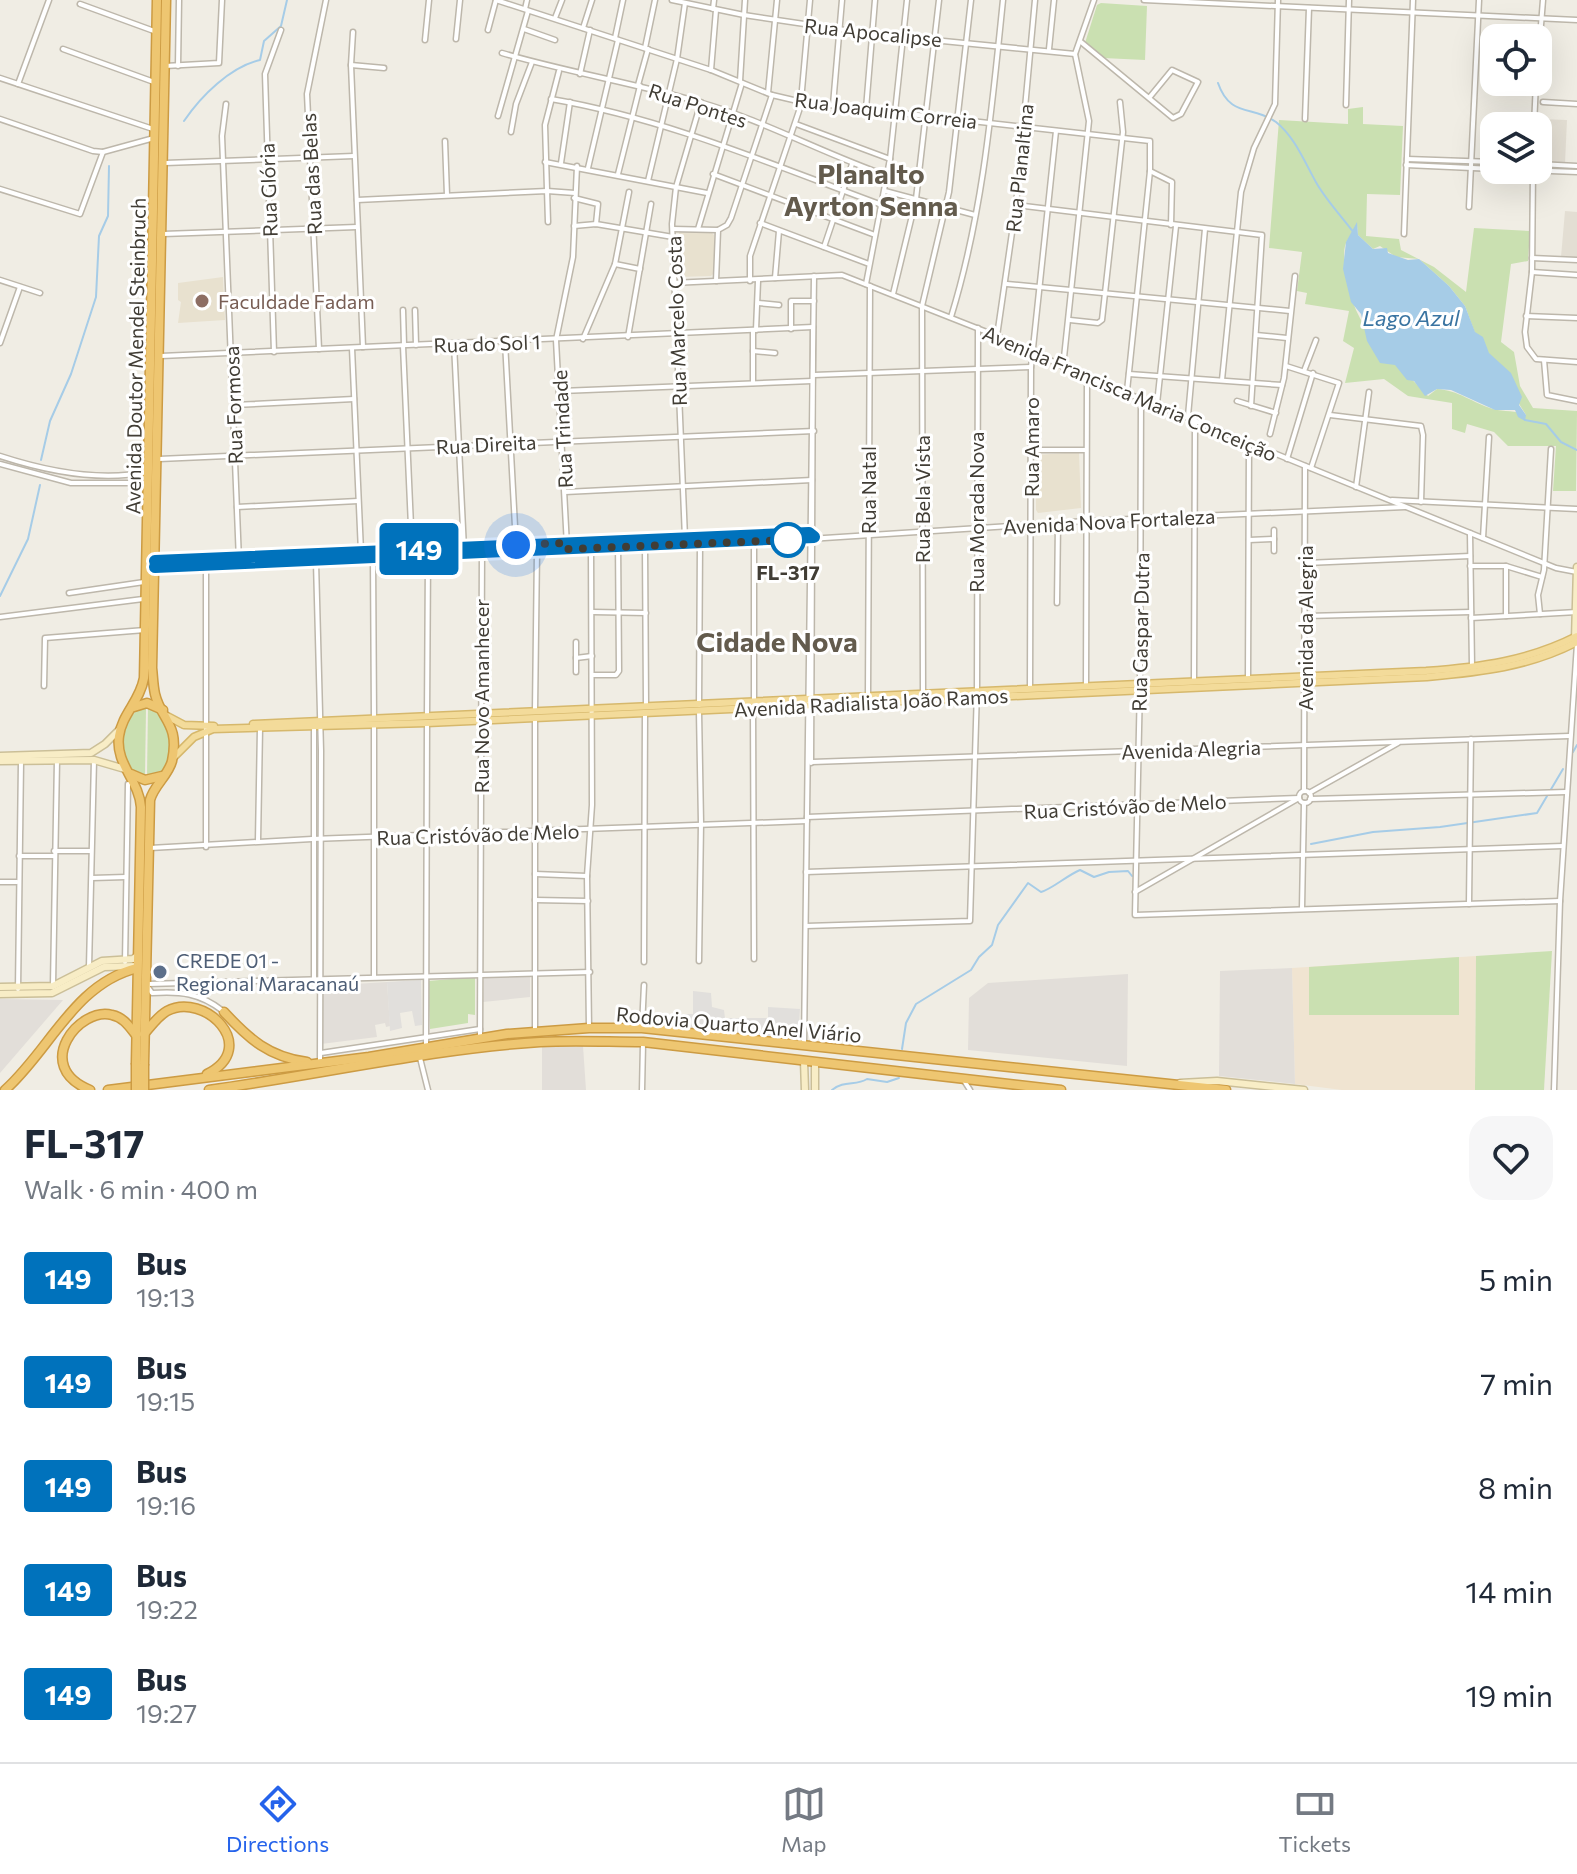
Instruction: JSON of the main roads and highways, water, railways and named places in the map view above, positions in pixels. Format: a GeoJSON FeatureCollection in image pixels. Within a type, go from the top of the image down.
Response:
{"type":"FeatureCollection","features":[{"type":"Feature","properties":{"kind":"highway","name":"Avenida Doutor Mendel Steinbruch"},"geometry":{"type":"LineString","coordinates":[[130,710],[142,686],[145,630],[157,0]]}},
{"type":"Feature","properties":{"kind":"highway","name":"Avenida Doutor Mendel Steinbruch"},"geometry":{"type":"LineString","coordinates":[[165,713],[153,682],[166,0]]}},
{"type":"Feature","properties":{"kind":"highway"},"geometry":{"type":"LineString","coordinates":[[140,1034],[137,967],[141,957],[150,800],[172,761],[173,736],[165,713],[147,703],[130,710],[121,728],[119,754],[140,798],[141,957],[140,1063],[144,1090]]}},
{"type":"Feature","properties":{"kind":"highway"},"geometry":{"type":"LineString","coordinates":[[128,771],[145,780],[162,776]]}},
{"type":"Feature","properties":{"kind":"highway"},"geometry":{"type":"LineString","coordinates":[[5,1090],[87,995],[116,973],[137,967]]}},
{"type":"Feature","properties":{"kind":"highway"},"geometry":{"type":"LineString","coordinates":[[140,1034],[171,1009],[186,1007],[204,1012],[224,1029],[230,1048],[220,1066],[195,1078]]}},
{"type":"Feature","properties":{"kind":"highway"},"geometry":{"type":"LineString","coordinates":[[224,1012],[269,1052],[293,1060],[320,1063]]}},
{"type":"Feature","properties":{"kind":"highway"},"geometry":{"type":"LineString","coordinates":[[90,1090],[75,1083],[65,1072],[61,1054],[66,1042],[88,1019],[103,1014],[122,1019],[140,1034]]}},
{"type":"Feature","properties":{"kind":"highway","name":"Rodovia Quarto Anel Viário"},"geometry":{"type":"LineString","coordinates":[[108,1090],[320,1063],[480,1033],[589,1028],[642,1028],[1226,1090]]}},
{"type":"Feature","properties":{"kind":"highway"},"geometry":{"type":"LineString","coordinates":[[470,1050],[480,1033]]}},
{"type":"Feature","properties":{"kind":"highway","name":"Rodovia Quarto Anel Viário"},"geometry":{"type":"LineString","coordinates":[[209,1090],[540,1042],[643,1042],[1061,1090]]}},
{"type":"Feature","properties":{"kind":"highway"},"geometry":{"type":"LineString","coordinates":[[926,1059],[928,1076]]}},
{"type":"Feature","properties":{"kind":"highway"},"geometry":{"type":"LineString","coordinates":[[136,1090],[140,1063]]}},
{"type":"Feature","properties":{"kind":"main road","name":"Avenida Radialista João Ramos"},"geometry":{"type":"LineString","coordinates":[[205,729],[1491,670],[1541,658],[1576,640]]}},
{"type":"Feature","properties":{"kind":"main road","name":"Avenida Radialista João Ramos"},"geometry":{"type":"LineString","coordinates":[[810,702],[923,692],[977,693],[1030,687],[1305,679],[1472,667],[1527,657],[1576,640]]}},
{"type":"Feature","properties":{"kind":"main road","name":"Avenida Radialista João Ramos"},"geometry":{"type":"LineString","coordinates":[[165,713],[184,725],[205,729],[260,728],[317,722]]}},
{"type":"Feature","properties":{"kind":"main road"},"geometry":{"type":"LineString","coordinates":[[172,761],[186,743],[205,729]]}},
{"type":"Feature","properties":{"kind":"water","name":"Lago Azul"},"geometry":{"type":"Polygon","coordinates":[[[1357,222],[1358,235],[1373,249],[1387,248],[1388,253],[1408,260],[1419,259],[1449,286],[1465,306],[1475,332],[1483,337],[1489,353],[1511,373],[1522,397],[1519,405],[1526,415],[1525,421],[1518,417],[1515,410],[1495,410],[1451,390],[1437,389],[1425,396],[1414,381],[1407,380],[1395,365],[1380,363],[1367,341],[1361,314],[1351,302],[1343,269],[1346,242],[1357,222]]]}},
{"type":"Feature","properties":{"kind":"waterway"},"geometry":{"type":"LineString","coordinates":[[184,121],[217,84],[238,69],[260,60],[264,41],[281,26],[287,0]]}},
{"type":"Feature","properties":{"kind":"waterway"},"geometry":{"type":"LineString","coordinates":[[1218,83],[1223,94],[1236,106],[1267,117],[1283,128],[1321,190],[1354,233]]}},
{"type":"Feature","properties":{"kind":"waterway"},"geometry":{"type":"LineString","coordinates":[[41,460],[50,421],[71,374],[96,297],[99,236],[108,216],[109,166]]}},
{"type":"Feature","properties":{"kind":"waterway"},"geometry":{"type":"LineString","coordinates":[[1525,420],[1546,424],[1561,442],[1577,450]]}},
{"type":"Feature","properties":{"kind":"waterway"},"geometry":{"type":"LineString","coordinates":[[0,596],[28,539],[40,485]]}},
{"type":"Feature","properties":{"kind":"waterway"},"geometry":{"type":"LineString","coordinates":[[1573,752],[1577,745]]}},
{"type":"Feature","properties":{"kind":"waterway"},"geometry":{"type":"LineString","coordinates":[[1311,844],[1373,832],[1440,827],[1537,813],[1563,769]]}},
{"type":"Feature","properties":{"kind":"waterway"},"geometry":{"type":"LineString","coordinates":[[902,1049],[906,1023],[916,1004],[971,970],[992,945],[998,925],[1028,883],[1041,892],[1080,870],[1094,877],[1128,871],[1132,876]]}},
{"type":"Feature","properties":{"kind":"waterway"},"geometry":{"type":"LineString","coordinates":[[832,1090],[867,1079],[887,1082],[899,1078]]}},
{"type":"Feature","properties":{"kind":"place","name":"Faculdade Fadam"},"geometry":{"type":"Point","coordinates":[202,301]}},
{"type":"Feature","properties":{"kind":"place","name":"FL-317"},"geometry":{"type":"Point","coordinates":[788,540]}},
{"type":"Feature","properties":{"kind":"place","name":"CREDE 01 - Regional Maracanaú"},"geometry":{"type":"Point","coordinates":[160,972]}},
{"type":"Feature","properties":{"kind":"district","name":"Planalto Ayrton Senna"},"geometry":{"type":"Point","coordinates":[871,189]}},
{"type":"Feature","properties":{"kind":"district","name":"Cidade Nova"},"geometry":{"type":"Point","coordinates":[777,641]}}]}
